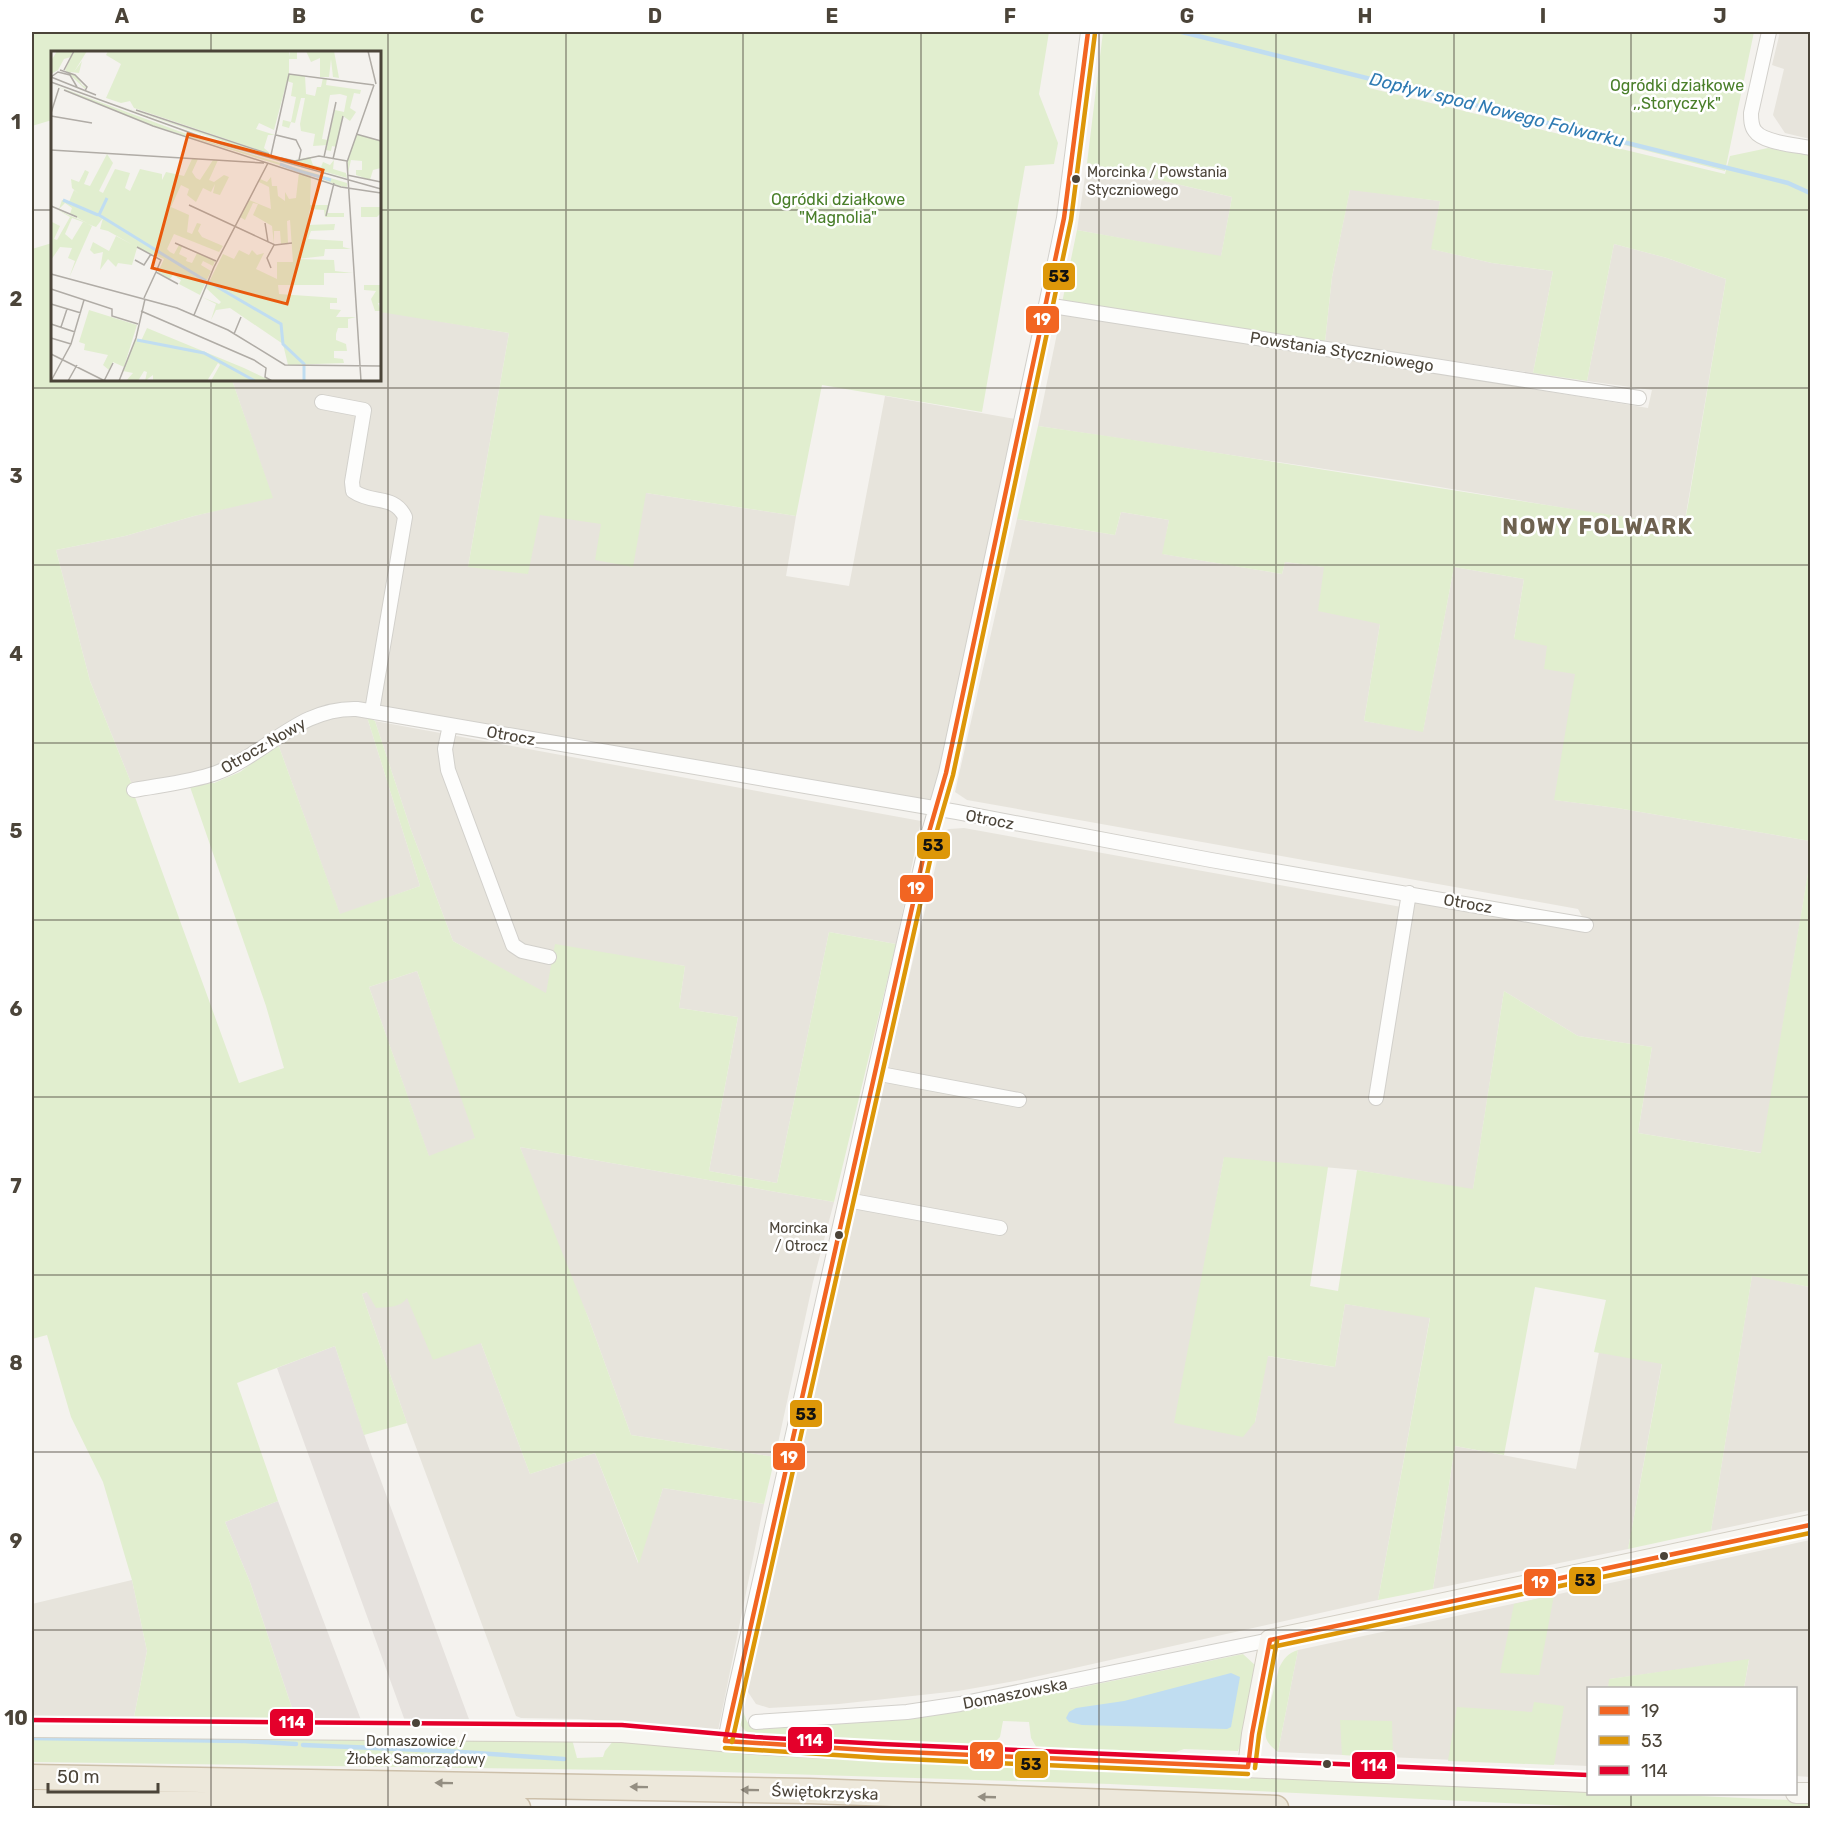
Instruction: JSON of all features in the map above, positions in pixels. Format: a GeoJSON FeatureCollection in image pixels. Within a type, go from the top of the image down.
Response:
{"type":"FeatureCollection","features":[{"type":"Feature","properties":{"kind":"highway","name":"Świętokrzyska"},"geometry":{"type":"LineString","coordinates":[[32,1777],[697,1789],[961,1796],[1276,1809]]}},
{"type":"Feature","properties":{"kind":"highway"},"geometry":{"type":"LineString","coordinates":[[32,1802],[518,1809]]}},
{"type":"Feature","properties":{"kind":"street"},"geometry":{"type":"LineString","coordinates":[[725,1741],[735,1688],[948,761],[1046,305],[1064,218],[1088,32]]}},
{"type":"Feature","properties":{"kind":"street"},"geometry":{"type":"LineString","coordinates":[[1769,32],[1751,112],[1751,122],[1755,131],[1762,137],[1810,148]]}},
{"type":"Feature","properties":{"kind":"street","name":"Powstania Styczniowego"},"geometry":{"type":"LineString","coordinates":[[1046,305],[1639,398]]}},
{"type":"Feature","properties":{"kind":"street"},"geometry":{"type":"LineString","coordinates":[[322,402],[364,411],[352,482],[353,491],[362,497],[389,502],[400,507],[405,517],[372,711]]}},
{"type":"Feature","properties":{"kind":"street","name":"Otrocz"},"geometry":{"type":"LineString","coordinates":[[357,709],[1586,925]]}},
{"type":"Feature","properties":{"kind":"street","name":"Otrocz Nowy"},"geometry":{"type":"LineString","coordinates":[[134,790],[215,773],[244,760],[289,728],[318,714],[357,709]]}},
{"type":"Feature","properties":{"kind":"street"},"geometry":{"type":"LineString","coordinates":[[450,725],[445,749],[448,770],[513,945],[522,951],[549,957]]}},
{"type":"Feature","properties":{"kind":"street"},"geometry":{"type":"LineString","coordinates":[[1376,1098],[1409,893]]}},
{"type":"Feature","properties":{"kind":"street"},"geometry":{"type":"LineString","coordinates":[[875,1073],[1019,1100]]}},
{"type":"Feature","properties":{"kind":"street"},"geometry":{"type":"LineString","coordinates":[[847,1200],[1000,1228]]}},
{"type":"Feature","properties":{"kind":"street","name":"Domaszowska"},"geometry":{"type":"LineString","coordinates":[[756,1722],[907,1712],[960,1704],[1810,1525]]}},
{"type":"Feature","properties":{"kind":"street"},"geometry":{"type":"LineString","coordinates":[[1248,1767],[1270,1640]]}},
{"type":"Feature","properties":{"kind":"street"},"geometry":{"type":"LineString","coordinates":[[32,1727],[567,1730],[645,1733],[725,1741],[882,1751],[1587,1782]]}},
{"type":"Feature","properties":{"kind":"shaded area"},"geometry":{"type":"Polygon","coordinates":[[[1780,32],[1810,32],[1810,139],[1785,133],[1773,115],[1784,69],[1772,65],[1780,32]]]}},
{"type":"Feature","properties":{"kind":"shaded area"},"geometry":{"type":"Polygon","coordinates":[[[1087,163],[1232,197],[1221,257],[1077,230],[1087,163]]]}},
{"type":"Feature","properties":{"kind":"shaded area"},"geometry":{"type":"Polygon","coordinates":[[[1350,189],[1440,201],[1432,249],[1492,263],[1553,271],[1533,373],[1325,342],[1332,277],[1350,189]]]}},
{"type":"Feature","properties":{"kind":"shaded area"},"geometry":{"type":"Polygon","coordinates":[[[1614,244],[1667,258],[1726,279],[1684,526],[1603,514],[1555,800],[1617,808],[1810,841],[1810,861],[1762,1153],[1638,1133],[1652,1047],[1578,1036],[1504,991],[1473,1190],[1357,1170],[1224,1158],[1204,1267],[1255,1422],[1267,1356],[1335,1367],[1345,1304],[1430,1317],[1378,1600],[1021,1680],[958,1691],[839,1704],[769,1708],[756,1704],[744,1686],[799,1435],[944,831],[964,828],[1407,908],[1409,900],[1586,924],[1578,909],[967,800],[955,792],[1017,519],[1115,535],[1121,512],[1169,520],[1163,554],[1282,574],[1285,562],[1324,567],[1380,624],[1364,721],[1423,731],[1454,567],[1524,579],[1514,639],[1570,509],[1404,481],[1038,426],[1061,314],[1281,347],[1648,408],[1652,390],[1587,381],[1614,244]]]}},
{"type":"Feature","properties":{"kind":"shaded area"},"geometry":{"type":"Polygon","coordinates":[[[381,311],[509,333],[468,567],[540,515],[646,493],[796,516],[786,576],[849,586],[885,396],[1021,420],[936,809],[382,713],[319,714],[244,760],[134,790],[90,681],[56,550],[125,536],[272,497],[232,381],[381,381],[381,311]]]}},
{"type":"Feature","properties":{"kind":"shaded area"},"geometry":{"type":"Polygon","coordinates":[[[367,717],[420,886],[340,915],[278,744],[292,732],[323,719],[367,717]]]}},
{"type":"Feature","properties":{"kind":"shaded area"},"geometry":{"type":"Polygon","coordinates":[[[375,721],[921,821],[896,944],[829,932],[777,1183],[709,1171],[738,1017],[679,1008],[685,966],[621,957],[546,994],[453,941],[411,830],[375,721]]]}},
{"type":"Feature","properties":{"kind":"shaded area"},"geometry":{"type":"Polygon","coordinates":[[[417,971],[476,1138],[429,1157],[369,987],[417,971]]]}},
{"type":"Feature","properties":{"kind":"shaded area"},"geometry":{"type":"Polygon","coordinates":[[[520,1147],[834,1202],[813,1282],[775,1457],[631,1435],[588,1317],[557,1248],[520,1147]]]}},
{"type":"Feature","properties":{"kind":"shaded area"},"geometry":{"type":"Polygon","coordinates":[[[1752,1275],[1810,1287],[1810,1510],[1711,1531],[1752,1275]]]}},
{"type":"Feature","properties":{"kind":"shaded area"},"geometry":{"type":"Polygon","coordinates":[[[399,1280],[481,1343],[530,1474],[595,1453],[638,1563],[663,1488],[764,1504],[718,1731],[647,1723],[516,1716],[407,1423],[362,1294],[399,1280]]]}},
{"type":"Feature","properties":{"kind":"shaded area"},"geometry":{"type":"Polygon","coordinates":[[[335,1346],[367,1443],[470,1722],[405,1721],[277,1368],[335,1346]]]}},
{"type":"Feature","properties":{"kind":"shaded area"},"geometry":{"type":"Polygon","coordinates":[[[1599,1352],[1662,1363],[1628,1549],[1433,1589],[1455,1446],[1576,1469],[1599,1352]]]}},
{"type":"Feature","properties":{"kind":"shaded area"},"geometry":{"type":"Polygon","coordinates":[[[278,1501],[361,1720],[296,1720],[250,1582],[225,1522],[278,1501]]]}},
{"type":"Feature","properties":{"kind":"shaded area"},"geometry":{"type":"Polygon","coordinates":[[[1810,1540],[1810,1777],[1797,1776],[1797,1687],[1744,1687],[1749,1660],[1610,1679],[1608,1687],[1587,1687],[1587,1766],[1278,1752],[1298,1650],[1810,1540]]]}},
{"type":"Feature","properties":{"kind":"shaded area"},"geometry":{"type":"Polygon","coordinates":[[[132,1580],[147,1651],[133,1722],[32,1720],[32,1604],[132,1580]]]}},
{"type":"Feature","properties":{"kind":"green space","name":"Ogródki działkowe \"Magnolia\""},"geometry":{"type":"Polygon","coordinates":[[[32,32],[1049,32],[1039,94],[1058,143],[1054,164],[1025,166],[982,412],[822,385],[796,516],[646,493],[633,567],[595,560],[601,524],[540,515],[528,574],[468,567],[509,333],[381,312],[381,51],[51,51],[51,120],[32,126],[32,32]]]}},
{"type":"Feature","properties":{"kind":"green space","name":"Ogródki działkowe ,,Storyczyk\""},"geometry":{"type":"Polygon","coordinates":[[[1103,32],[1182,32],[1195,35],[1186,32],[1754,32],[1725,171],[1371,80],[1369,88],[1725,174],[1730,156],[1768,148],[1810,155],[1810,841],[1617,808],[1554,800],[1575,674],[1544,669],[1547,646],[1514,639],[1524,579],[1454,567],[1423,732],[1364,721],[1380,624],[1318,611],[1324,567],[1285,562],[1282,574],[1162,554],[1169,520],[1121,512],[1115,535],[1017,519],[1038,426],[1684,526],[1688,505],[1726,279],[1667,258],[1614,244],[1587,381],[1533,373],[1553,271],[1492,263],[1431,249],[1440,201],[1350,190],[1332,277],[1325,342],[1062,303],[1077,230],[1221,256],[1232,197],[1087,163],[1103,32]]]}},
{"type":"Feature","properties":{"kind":"green space"},"geometry":{"type":"Polygon","coordinates":[[[51,243],[51,381],[232,381],[273,498],[194,516],[125,536],[56,550],[90,681],[134,790],[239,1083],[284,1068],[266,1006],[189,784],[214,783],[240,772],[278,744],[340,914],[420,886],[367,717],[375,721],[411,830],[453,941],[546,993],[555,944],[685,966],[679,1008],[738,1017],[709,1171],[777,1183],[829,932],[896,944],[834,1202],[520,1147],[588,1317],[631,1435],[775,1457],[764,1504],[663,1488],[639,1564],[595,1453],[530,1474],[481,1343],[433,1360],[407,1298],[397,1305],[376,1308],[367,1292],[362,1294],[407,1423],[364,1435],[335,1346],[237,1383],[278,1501],[225,1522],[250,1582],[296,1720],[133,1722],[147,1651],[132,1580],[103,1482],[71,1417],[47,1335],[32,1339],[32,1276],[34,1273],[32,1265],[32,249],[51,243]],[[417,971],[369,987],[429,1156],[475,1138],[417,971]]]}},
{"type":"Feature","properties":{"kind":"green space"},"geometry":{"type":"Polygon","coordinates":[[[1810,861],[1810,1287],[1752,1276],[1711,1531],[1628,1549],[1662,1364],[1594,1352],[1606,1300],[1535,1287],[1504,1455],[1455,1446],[1433,1589],[1378,1600],[1430,1318],[1345,1304],[1335,1367],[1268,1356],[1255,1422],[1243,1437],[1174,1423],[1224,1157],[1328,1167],[1310,1286],[1338,1291],[1357,1170],[1473,1189],[1504,991],[1578,1036],[1652,1047],[1638,1133],[1761,1153],[1810,861]]]}},
{"type":"Feature","properties":{"kind":"green space"},"geometry":{"type":"Polygon","coordinates":[[[1554,1595],[1539,1675],[1500,1673],[1514,1604],[1554,1595]]]}},
{"type":"Feature","properties":{"kind":"green space"},"geometry":{"type":"Polygon","coordinates":[[[1298,1650],[1278,1752],[1266,1738],[1268,1714],[1279,1668],[1287,1656],[1298,1650]]]}},
{"type":"Feature","properties":{"kind":"green space"},"geometry":{"type":"Polygon","coordinates":[[[1243,1654],[1256,1666],[1242,1741],[1238,1751],[1184,1749],[1165,1756],[1048,1751],[1037,1748],[1031,1738],[1029,1722],[1003,1721],[1000,1737],[990,1747],[752,1735],[739,1723],[737,1714],[738,1705],[751,1726],[762,1729],[928,1716],[1243,1654]]]}},
{"type":"Feature","properties":{"kind":"green space"},"geometry":{"type":"Polygon","coordinates":[[[1749,1659],[1744,1687],[1608,1687],[1609,1679],[1749,1659]]]}},
{"type":"Feature","properties":{"kind":"green space"},"geometry":{"type":"Polygon","coordinates":[[[1534,1702],[1564,1706],[1554,1765],[1448,1761],[1457,1707],[1532,1712],[1534,1702]]]}},
{"type":"Feature","properties":{"kind":"green space"},"geometry":{"type":"Polygon","coordinates":[[[1340,1720],[1392,1721],[1393,1758],[1342,1755],[1340,1720]]]}},
{"type":"Feature","properties":{"kind":"green space"},"geometry":{"type":"Polygon","coordinates":[[[32,1732],[569,1736],[577,1758],[603,1757],[614,1740],[1587,1790],[1587,1795],[1679,1795],[1810,1801],[1810,1808],[1612,1808],[1110,1784],[689,1771],[32,1762],[32,1732]]]}},
{"type":"Feature","properties":{"kind":"water"},"geometry":{"type":"Polygon","coordinates":[[[1231,1673],[1240,1677],[1231,1727],[1227,1729],[1082,1725],[1069,1722],[1066,1718],[1069,1712],[1076,1708],[1124,1701],[1231,1673]]]}},
{"type":"Feature","properties":{"kind":"waterway","name":"Dopływ spod Nowego Folwarku"},"geometry":{"type":"LineString","coordinates":[[1182,32],[1788,183],[1810,193]]}},
{"type":"Feature","properties":{"kind":"waterway"},"geometry":{"type":"LineString","coordinates":[[32,1738],[245,1741],[296,1744]]}},
{"type":"Feature","properties":{"kind":"waterway"},"geometry":{"type":"LineString","coordinates":[[303,1745],[564,1759]]}},
{"type":"Feature","properties":{"kind":"transit line","name":"19"},"geometry":{"type":"LineString","coordinates":[[725,1741],[929,832],[946,773],[1064,218],[1088,32]]}},
{"type":"Feature","properties":{"kind":"transit line","name":"53"},"geometry":{"type":"LineString","coordinates":[[732,1742],[936,834],[953,775],[1071,220],[1095,33]]}},
{"type":"Feature","properties":{"kind":"transit line","name":"19"},"geometry":{"type":"LineString","coordinates":[[1270,1640],[1810,1525]]}},
{"type":"Feature","properties":{"kind":"transit line","name":"53"},"geometry":{"type":"LineString","coordinates":[[1272,1647],[1810,1533]]}},
{"type":"Feature","properties":{"kind":"transit line","name":"19"},"geometry":{"type":"LineString","coordinates":[[1248,1767],[1270,1640]]}},
{"type":"Feature","properties":{"kind":"transit line","name":"53"},"geometry":{"type":"LineString","coordinates":[[1255,1768],[1277,1641]]}},
{"type":"Feature","properties":{"kind":"transit line","name":"114"},"geometry":{"type":"LineString","coordinates":[[32,1720],[622,1725],[755,1737],[882,1744],[1587,1775]]}},
{"type":"Feature","properties":{"kind":"transit line","name":"19"},"geometry":{"type":"LineString","coordinates":[[725,1741],[882,1751],[1248,1767]]}},
{"type":"Feature","properties":{"kind":"transit line","name":"53"},"geometry":{"type":"LineString","coordinates":[[725,1748],[882,1758],[1248,1774]]}},
{"type":"Feature","properties":{"kind":"place","name":"Morcinka / Powstania Styczniowego"},"geometry":{"type":"Point","coordinates":[1076,179]}},
{"type":"Feature","properties":{"kind":"place","name":"Morcinka / Otrocz"},"geometry":{"type":"Point","coordinates":[839,1235]}},
{"type":"Feature","properties":{"kind":"place","name":"Domaszowice / Żłobek Samorządowy"},"geometry":{"type":"Point","coordinates":[416,1723]}},
{"type":"Feature","properties":{"kind":"district","name":"NOWY FOLWARK"},"geometry":{"type":"Point","coordinates":[1598,526]}}]}
